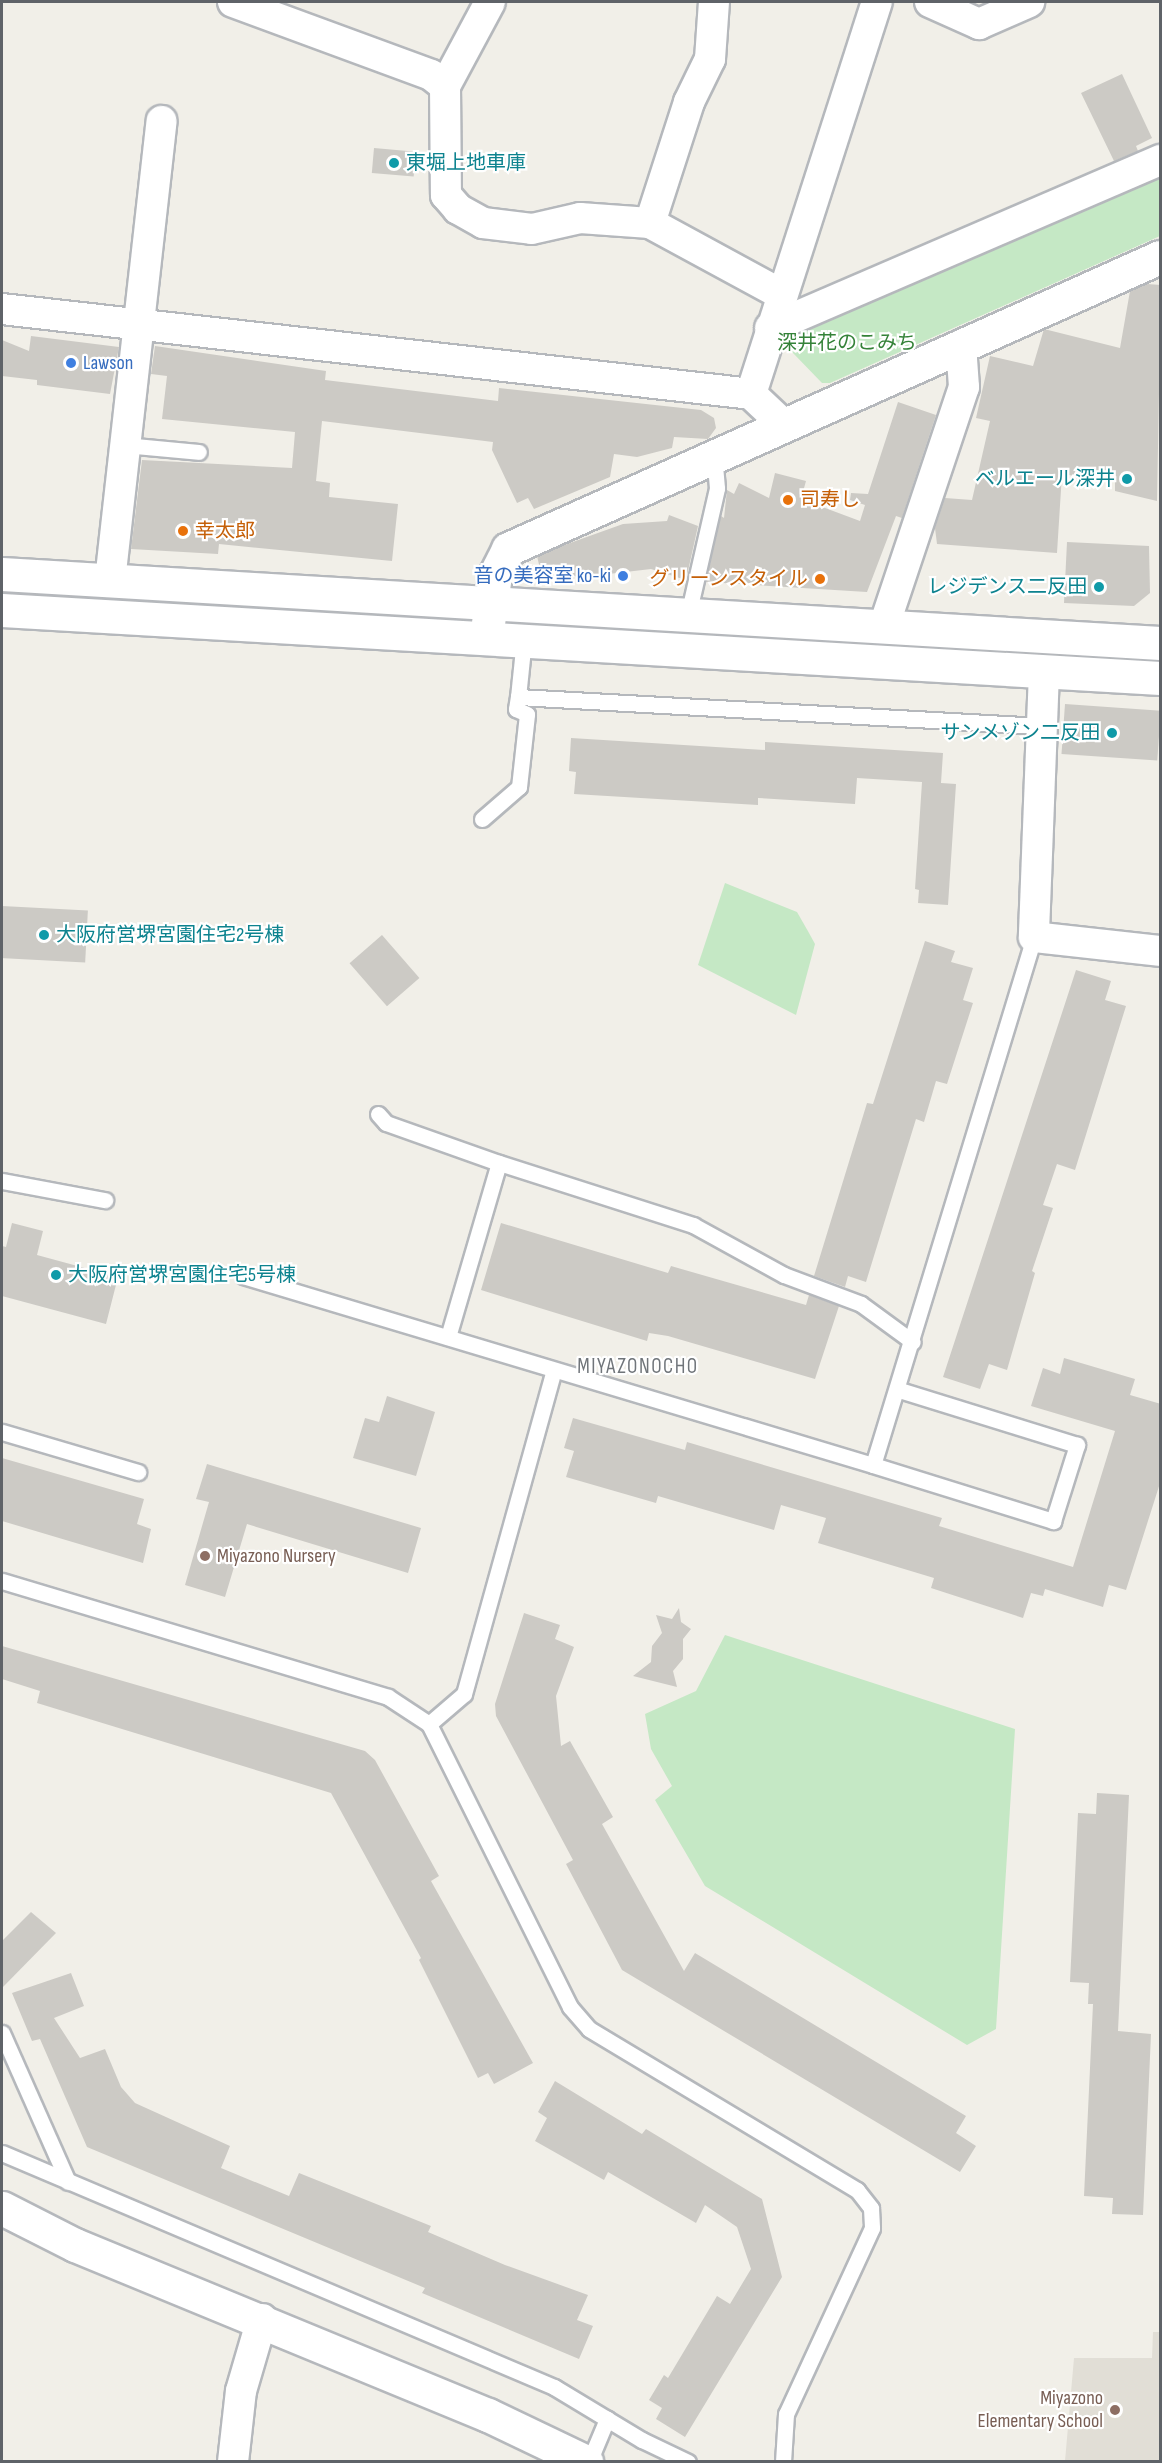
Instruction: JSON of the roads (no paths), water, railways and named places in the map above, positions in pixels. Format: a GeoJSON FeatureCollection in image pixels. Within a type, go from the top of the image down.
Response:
{"type":"FeatureCollection","features":[{"type":"Feature","properties":{"kind":"street"},"geometry":{"type":"LineString","coordinates":[[233,2],[431,75],[445,86]]}},
{"type":"Feature","properties":{"kind":"street"},"geometry":{"type":"LineString","coordinates":[[490,2],[445,86],[446,195],[458,209],[483,223],[532,229],[580,218],[650,223],[781,294]]}},
{"type":"Feature","properties":{"kind":"street"},"geometry":{"type":"LineString","coordinates":[[650,223],[689,102],[710,59],[714,2]]}},
{"type":"Feature","properties":{"kind":"street"},"geometry":{"type":"LineString","coordinates":[[751,394],[770,328],[877,2]]}},
{"type":"Feature","properties":{"kind":"street"},"geometry":{"type":"LineString","coordinates":[[930,2],[979,24],[1029,2]]}},
{"type":"Feature","properties":{"kind":"street"},"geometry":{"type":"LineString","coordinates":[[110,581],[162,121]]}},
{"type":"Feature","properties":{"kind":"street"},"geometry":{"type":"LineString","coordinates":[[770,328],[1161,160]]}},
{"type":"Feature","properties":{"kind":"street"},"geometry":{"type":"LineString","coordinates":[[487,637],[489,603],[495,575],[508,549],[1161,257]]}},
{"type":"Feature","properties":{"kind":"street"},"geometry":{"type":"LineString","coordinates":[[2,309],[138,327],[751,394],[784,425]]}},
{"type":"Feature","properties":{"kind":"street"},"geometry":{"type":"LineString","coordinates":[[884,626],[964,387],[961,345]]}},
{"type":"Feature","properties":{"kind":"street"},"geometry":{"type":"LineString","coordinates":[[2,574],[1161,643]]}},
{"type":"Feature","properties":{"kind":"street"},"geometry":{"type":"LineString","coordinates":[[2,610],[1161,678]]}},
{"type":"Feature","properties":{"kind":"street"},"geometry":{"type":"LineString","coordinates":[[1044,672],[1034,937],[1161,951]]}},
{"type":"Feature","properties":{"kind":"street"},"geometry":{"type":"LineString","coordinates":[[2,2208],[75,2245],[261,2319],[488,2415],[588,2462]]}},
{"type":"Feature","properties":{"kind":"street"},"geometry":{"type":"LineString","coordinates":[[233,2462],[241,2391],[261,2319]]}},
{"type":"Feature","properties":{"kind":"lane"},"geometry":{"type":"LineString","coordinates":[[124,445],[199,452]]}},
{"type":"Feature","properties":{"kind":"lane"},"geometry":{"type":"LineString","coordinates":[[688,615],[717,488],[714,456]]}},
{"type":"Feature","properties":{"kind":"lane"},"geometry":{"type":"LineString","coordinates":[[482,819],[519,787],[527,714],[516,709],[524,639]]}},
{"type":"Feature","properties":{"kind":"lane"},"geometry":{"type":"LineString","coordinates":[[518,697],[1041,726]]}},
{"type":"Feature","properties":{"kind":"lane"},"geometry":{"type":"LineString","coordinates":[[873,1465],[899,1390],[1034,937]]}},
{"type":"Feature","properties":{"kind":"lane"},"geometry":{"type":"LineString","coordinates":[[378,1114],[386,1123],[499,1163],[693,1225],[784,1275],[861,1304],[913,1342]]}},
{"type":"Feature","properties":{"kind":"lane"},"geometry":{"type":"LineString","coordinates":[[447,1337],[499,1163]]}},
{"type":"Feature","properties":{"kind":"lane"},"geometry":{"type":"LineString","coordinates":[[2,1181],[105,1200]]}},
{"type":"Feature","properties":{"kind":"lane"},"geometry":{"type":"LineString","coordinates":[[243,1276],[1053,1521],[1077,1445],[899,1390]]}},
{"type":"Feature","properties":{"kind":"lane"},"geometry":{"type":"LineString","coordinates":[[429,1724],[464,1694],[554,1370]]}},
{"type":"Feature","properties":{"kind":"lane"},"geometry":{"type":"LineString","coordinates":[[2,1432],[138,1472]]}},
{"type":"Feature","properties":{"kind":"lane"},"geometry":{"type":"LineString","coordinates":[[2,1581],[388,1697],[429,1724],[570,2007],[589,2029],[857,2190],[871,2208],[872,2228],[786,2414],[783,2462]]}},
{"type":"Feature","properties":{"kind":"lane"},"geometry":{"type":"LineString","coordinates":[[2,2033],[68,2182]]}},
{"type":"Feature","properties":{"kind":"lane"},"geometry":{"type":"LineString","coordinates":[[2,2152],[554,2387],[607,2419],[688,2462]]}},
{"type":"Feature","properties":{"kind":"lane"},"geometry":{"type":"LineString","coordinates":[[588,2462],[607,2419]]}},
{"type":"Feature","properties":{"kind":"place","name":"東堀上地車庫"},"geometry":{"type":"Point","coordinates":[394,163]}},
{"type":"Feature","properties":{"kind":"place","name":"Lawson"},"geometry":{"type":"Point","coordinates":[71,363]}},
{"type":"Feature","properties":{"kind":"place","name":"ベルエール深井"},"geometry":{"type":"Point","coordinates":[1127,479]}},
{"type":"Feature","properties":{"kind":"place","name":"司寿し"},"geometry":{"type":"Point","coordinates":[788,500]}},
{"type":"Feature","properties":{"kind":"place","name":"幸太郎"},"geometry":{"type":"Point","coordinates":[183,531]}},
{"type":"Feature","properties":{"kind":"place","name":"音の美容室 ko-ki"},"geometry":{"type":"Point","coordinates":[623,576]}},
{"type":"Feature","properties":{"kind":"place","name":"グリーンスタイル"},"geometry":{"type":"Point","coordinates":[820,579]}},
{"type":"Feature","properties":{"kind":"place","name":"レジデンス二反田"},"geometry":{"type":"Point","coordinates":[1099,587]}},
{"type":"Feature","properties":{"kind":"place","name":"サンメゾン二反田"},"geometry":{"type":"Point","coordinates":[1112,733]}},
{"type":"Feature","properties":{"kind":"place","name":"大阪府営堺宮園住宅2号棟"},"geometry":{"type":"Point","coordinates":[44,935]}},
{"type":"Feature","properties":{"kind":"place","name":"大阪府営堺宮園住宅5号棟"},"geometry":{"type":"Point","coordinates":[56,1275]}},
{"type":"Feature","properties":{"kind":"place","name":"Miyazono Nursery"},"geometry":{"type":"Point","coordinates":[205,1556]}},
{"type":"Feature","properties":{"kind":"place","name":"Miyazono Elementary School"},"geometry":{"type":"Point","coordinates":[1115,2410]}},
{"type":"Feature","properties":{"kind":"district","name":"MIYAZONOCHO"},"geometry":{"type":"Point","coordinates":[638,1367]}},
{"type":"Feature","properties":{"kind":"park label","name":"深井花のこみち"},"geometry":{"type":"Point","coordinates":[847,343]}}]}
